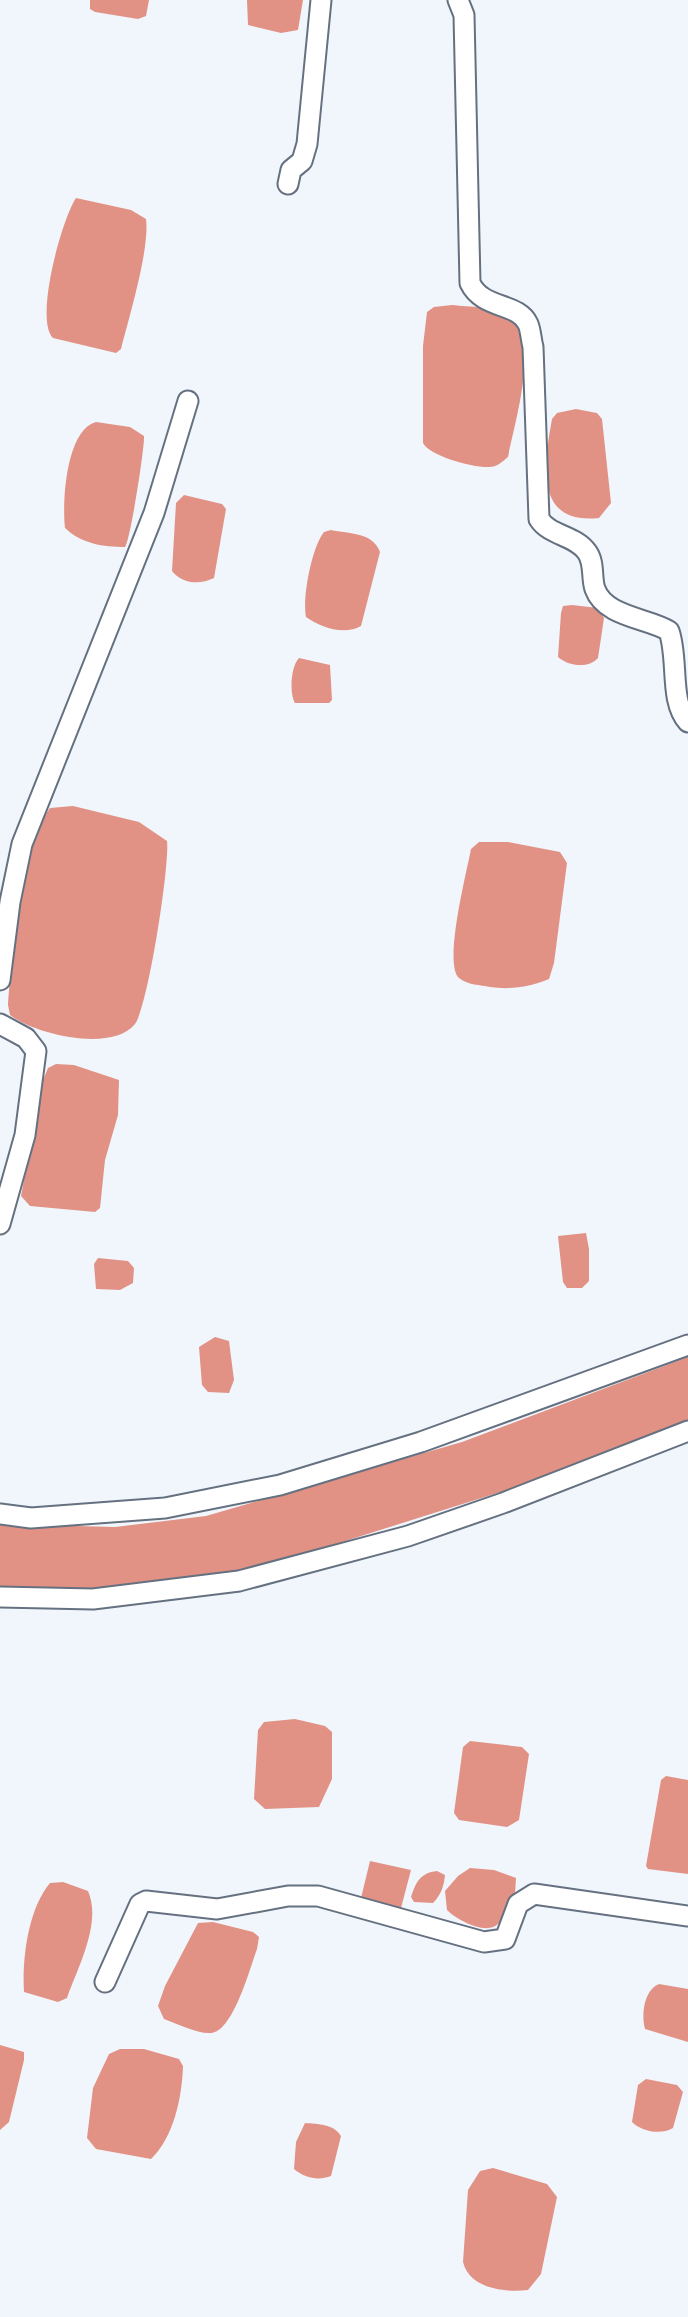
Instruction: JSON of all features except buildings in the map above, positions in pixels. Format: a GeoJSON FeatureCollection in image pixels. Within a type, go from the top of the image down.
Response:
{"type":"FeatureCollection","features":[{"type":"Feature","properties":{"kind":"street"},"geometry":{"type":"LineString","coordinates":[[288,184],[291,170],[302,161],[307,144],[321,0]]}},
{"type":"Feature","properties":{"kind":"street"},"geometry":{"type":"LineString","coordinates":[[458,0],[464,15],[470,283],[475,294],[519,314],[528,324],[533,346],[539,519],[545,528],[566,536],[587,552],[595,590],[608,605],[669,631],[676,665],[677,707],[688,722]]}},
{"type":"Feature","properties":{"kind":"street"},"geometry":{"type":"LineString","coordinates":[[0,980],[10,902],[22,844],[154,513],[188,401]]}},
{"type":"Feature","properties":{"kind":"street"},"geometry":{"type":"LineString","coordinates":[[0,1025],[26,1038],[36,1051],[25,1135],[0,1224]]}},
{"type":"Feature","properties":{"kind":"street"},"geometry":{"type":"LineString","coordinates":[[0,1514],[31,1518],[164,1508],[280,1485],[421,1442],[688,1345]]}},
{"type":"Feature","properties":{"kind":"street"},"geometry":{"type":"LineString","coordinates":[[0,1597],[93,1599],[239,1581],[408,1536],[503,1503],[688,1431]]}},
{"type":"Feature","properties":{"kind":"street"},"geometry":{"type":"LineString","coordinates":[[105,1982],[140,1904],[146,1901],[218,1909],[288,1896],[318,1896],[484,1942],[505,1939],[518,1904],[534,1894],[688,1916]]}},
{"type":"Feature","properties":{"kind":"shaded area"},"geometry":{"type":"Polygon","coordinates":[[[90,0],[149,0],[146,16],[138,19],[95,12],[90,9],[90,0]]]}},
{"type":"Feature","properties":{"kind":"shaded area"},"geometry":{"type":"Polygon","coordinates":[[[247,0],[303,0],[298,30],[281,33],[248,25],[247,0]]]}},
{"type":"Feature","properties":{"kind":"shaded area"},"geometry":{"type":"Polygon","coordinates":[[[76,198],[131,210],[146,219],[145,247],[138,283],[121,349],[116,353],[53,338],[48,327],[48,291],[52,269],[64,226],[76,198]]]}},
{"type":"Feature","properties":{"kind":"shaded area"},"geometry":{"type":"Polygon","coordinates":[[[452,305],[504,313],[519,328],[524,343],[523,383],[508,457],[494,466],[482,467],[453,460],[434,452],[423,443],[423,346],[427,312],[434,307],[452,305]]]}},
{"type":"Feature","properties":{"kind":"shaded area"},"geometry":{"type":"Polygon","coordinates":[[[576,409],[597,413],[602,419],[611,503],[599,518],[578,518],[563,512],[553,502],[548,488],[547,454],[552,419],[557,413],[576,409]]]}},
{"type":"Feature","properties":{"kind":"shaded area"},"geometry":{"type":"Polygon","coordinates":[[[96,422],[130,427],[144,436],[137,493],[125,547],[93,544],[78,538],[65,528],[64,502],[72,452],[86,428],[96,422]]]}},
{"type":"Feature","properties":{"kind":"shaded area"},"geometry":{"type":"Polygon","coordinates":[[[184,495],[222,504],[226,509],[214,578],[203,582],[186,581],[172,571],[176,503],[184,495]]]}},
{"type":"Feature","properties":{"kind":"shaded area"},"geometry":{"type":"Polygon","coordinates":[[[331,530],[366,537],[377,545],[380,552],[361,626],[354,629],[332,629],[306,617],[305,597],[312,560],[324,532],[331,530]]]}},
{"type":"Feature","properties":{"kind":"shaded area"},"geometry":{"type":"Polygon","coordinates":[[[563,606],[598,608],[604,618],[598,658],[589,664],[572,664],[558,657],[561,613],[563,606]]]}},
{"type":"Feature","properties":{"kind":"shaded area"},"geometry":{"type":"Polygon","coordinates":[[[299,658],[330,665],[332,700],[329,703],[295,703],[292,680],[299,658]]]}},
{"type":"Feature","properties":{"kind":"shaded area"},"geometry":{"type":"Polygon","coordinates":[[[73,806],[139,822],[167,841],[157,935],[146,992],[135,1024],[124,1033],[109,1038],[92,1039],[54,1034],[21,1022],[10,1015],[8,1005],[18,903],[30,851],[50,808],[73,806]]]}},
{"type":"Feature","properties":{"kind":"shaded area"},"geometry":{"type":"Polygon","coordinates":[[[479,842],[508,842],[560,852],[567,863],[554,963],[549,979],[528,986],[505,988],[474,984],[459,978],[454,955],[458,916],[471,849],[479,842]]]}},
{"type":"Feature","properties":{"kind":"shaded area"},"geometry":{"type":"Polygon","coordinates":[[[56,1064],[74,1065],[119,1080],[118,1115],[105,1160],[100,1208],[95,1212],[30,1206],[21,1196],[43,1080],[48,1068],[56,1064]]]}},
{"type":"Feature","properties":{"kind":"shaded area"},"geometry":{"type":"Polygon","coordinates":[[[586,1233],[589,1281],[582,1288],[567,1288],[563,1282],[558,1236],[586,1233]]]}},
{"type":"Feature","properties":{"kind":"shaded area"},"geometry":{"type":"Polygon","coordinates":[[[98,1258],[128,1261],[134,1268],[133,1283],[120,1290],[96,1289],[94,1264],[98,1258]]]}},
{"type":"Feature","properties":{"kind":"shaded area"},"geometry":{"type":"Polygon","coordinates":[[[215,1337],[229,1341],[234,1380],[229,1393],[208,1392],[202,1385],[199,1347],[215,1337]]]}},
{"type":"Feature","properties":{"kind":"shaded area"},"geometry":{"type":"Polygon","coordinates":[[[688,1357],[688,1433],[212,1583],[0,1597],[0,1524],[115,1527],[206,1516],[462,1442],[688,1357]]]}},
{"type":"Feature","properties":{"kind":"shaded area"},"geometry":{"type":"Polygon","coordinates":[[[295,1719],[325,1726],[332,1732],[332,1779],[319,1807],[265,1809],[254,1799],[258,1730],[264,1722],[295,1719]]]}},
{"type":"Feature","properties":{"kind":"shaded area"},"geometry":{"type":"Polygon","coordinates":[[[470,1741],[522,1747],[529,1754],[519,1820],[507,1827],[459,1820],[454,1813],[463,1747],[470,1741]]]}},
{"type":"Feature","properties":{"kind":"shaded area"},"geometry":{"type":"Polygon","coordinates":[[[666,1776],[688,1780],[688,1874],[648,1869],[646,1866],[661,1780],[666,1776]]]}},
{"type":"Feature","properties":{"kind":"shaded area"},"geometry":{"type":"Polygon","coordinates":[[[370,1861],[411,1870],[401,1908],[361,1898],[370,1861]]]}},
{"type":"Feature","properties":{"kind":"shaded area"},"geometry":{"type":"Polygon","coordinates":[[[470,1868],[494,1870],[516,1878],[515,1894],[509,1901],[502,1920],[494,1927],[472,1925],[447,1910],[445,1891],[458,1876],[470,1868]]]}},
{"type":"Feature","properties":{"kind":"shaded area"},"geometry":{"type":"Polygon","coordinates":[[[437,1871],[445,1875],[442,1890],[436,1900],[433,1903],[414,1902],[411,1897],[420,1879],[437,1871]]]}},
{"type":"Feature","properties":{"kind":"shaded area"},"geometry":{"type":"Polygon","coordinates":[[[63,1882],[88,1891],[92,1917],[87,1945],[67,1998],[58,2002],[24,1992],[24,1965],[36,1906],[50,1883],[63,1882]]]}},
{"type":"Feature","properties":{"kind":"shaded area"},"geometry":{"type":"Polygon","coordinates":[[[213,1922],[253,1932],[259,1937],[250,1970],[233,2011],[219,2030],[206,2033],[164,2019],[158,2006],[165,1986],[198,1923],[213,1922]]]}},
{"type":"Feature","properties":{"kind":"shaded area"},"geometry":{"type":"Polygon","coordinates":[[[659,1984],[688,1989],[688,2042],[645,2029],[645,2003],[650,1991],[659,1984]]]}},
{"type":"Feature","properties":{"kind":"shaded area"},"geometry":{"type":"Polygon","coordinates":[[[0,2045],[24,2052],[24,2060],[9,2122],[0,2130],[0,2045]]]}},
{"type":"Feature","properties":{"kind":"shaded area"},"geometry":{"type":"Polygon","coordinates":[[[120,2049],[144,2049],[179,2059],[183,2066],[181,2091],[171,2128],[166,2140],[151,2159],[96,2149],[87,2138],[93,2088],[109,2054],[120,2049]]]}},
{"type":"Feature","properties":{"kind":"shaded area"},"geometry":{"type":"Polygon","coordinates":[[[646,2079],[677,2085],[683,2092],[673,2128],[652,2131],[632,2122],[638,2085],[646,2079]]]}},
{"type":"Feature","properties":{"kind":"shaded area"},"geometry":{"type":"Polygon","coordinates":[[[305,2123],[330,2127],[341,2136],[331,2176],[312,2178],[294,2169],[296,2142],[305,2123]]]}},
{"type":"Feature","properties":{"kind":"shaded area"},"geometry":{"type":"Polygon","coordinates":[[[493,2168],[547,2184],[557,2197],[541,2274],[528,2290],[509,2291],[489,2287],[472,2278],[463,2262],[468,2190],[480,2171],[493,2168]]]}}]}
